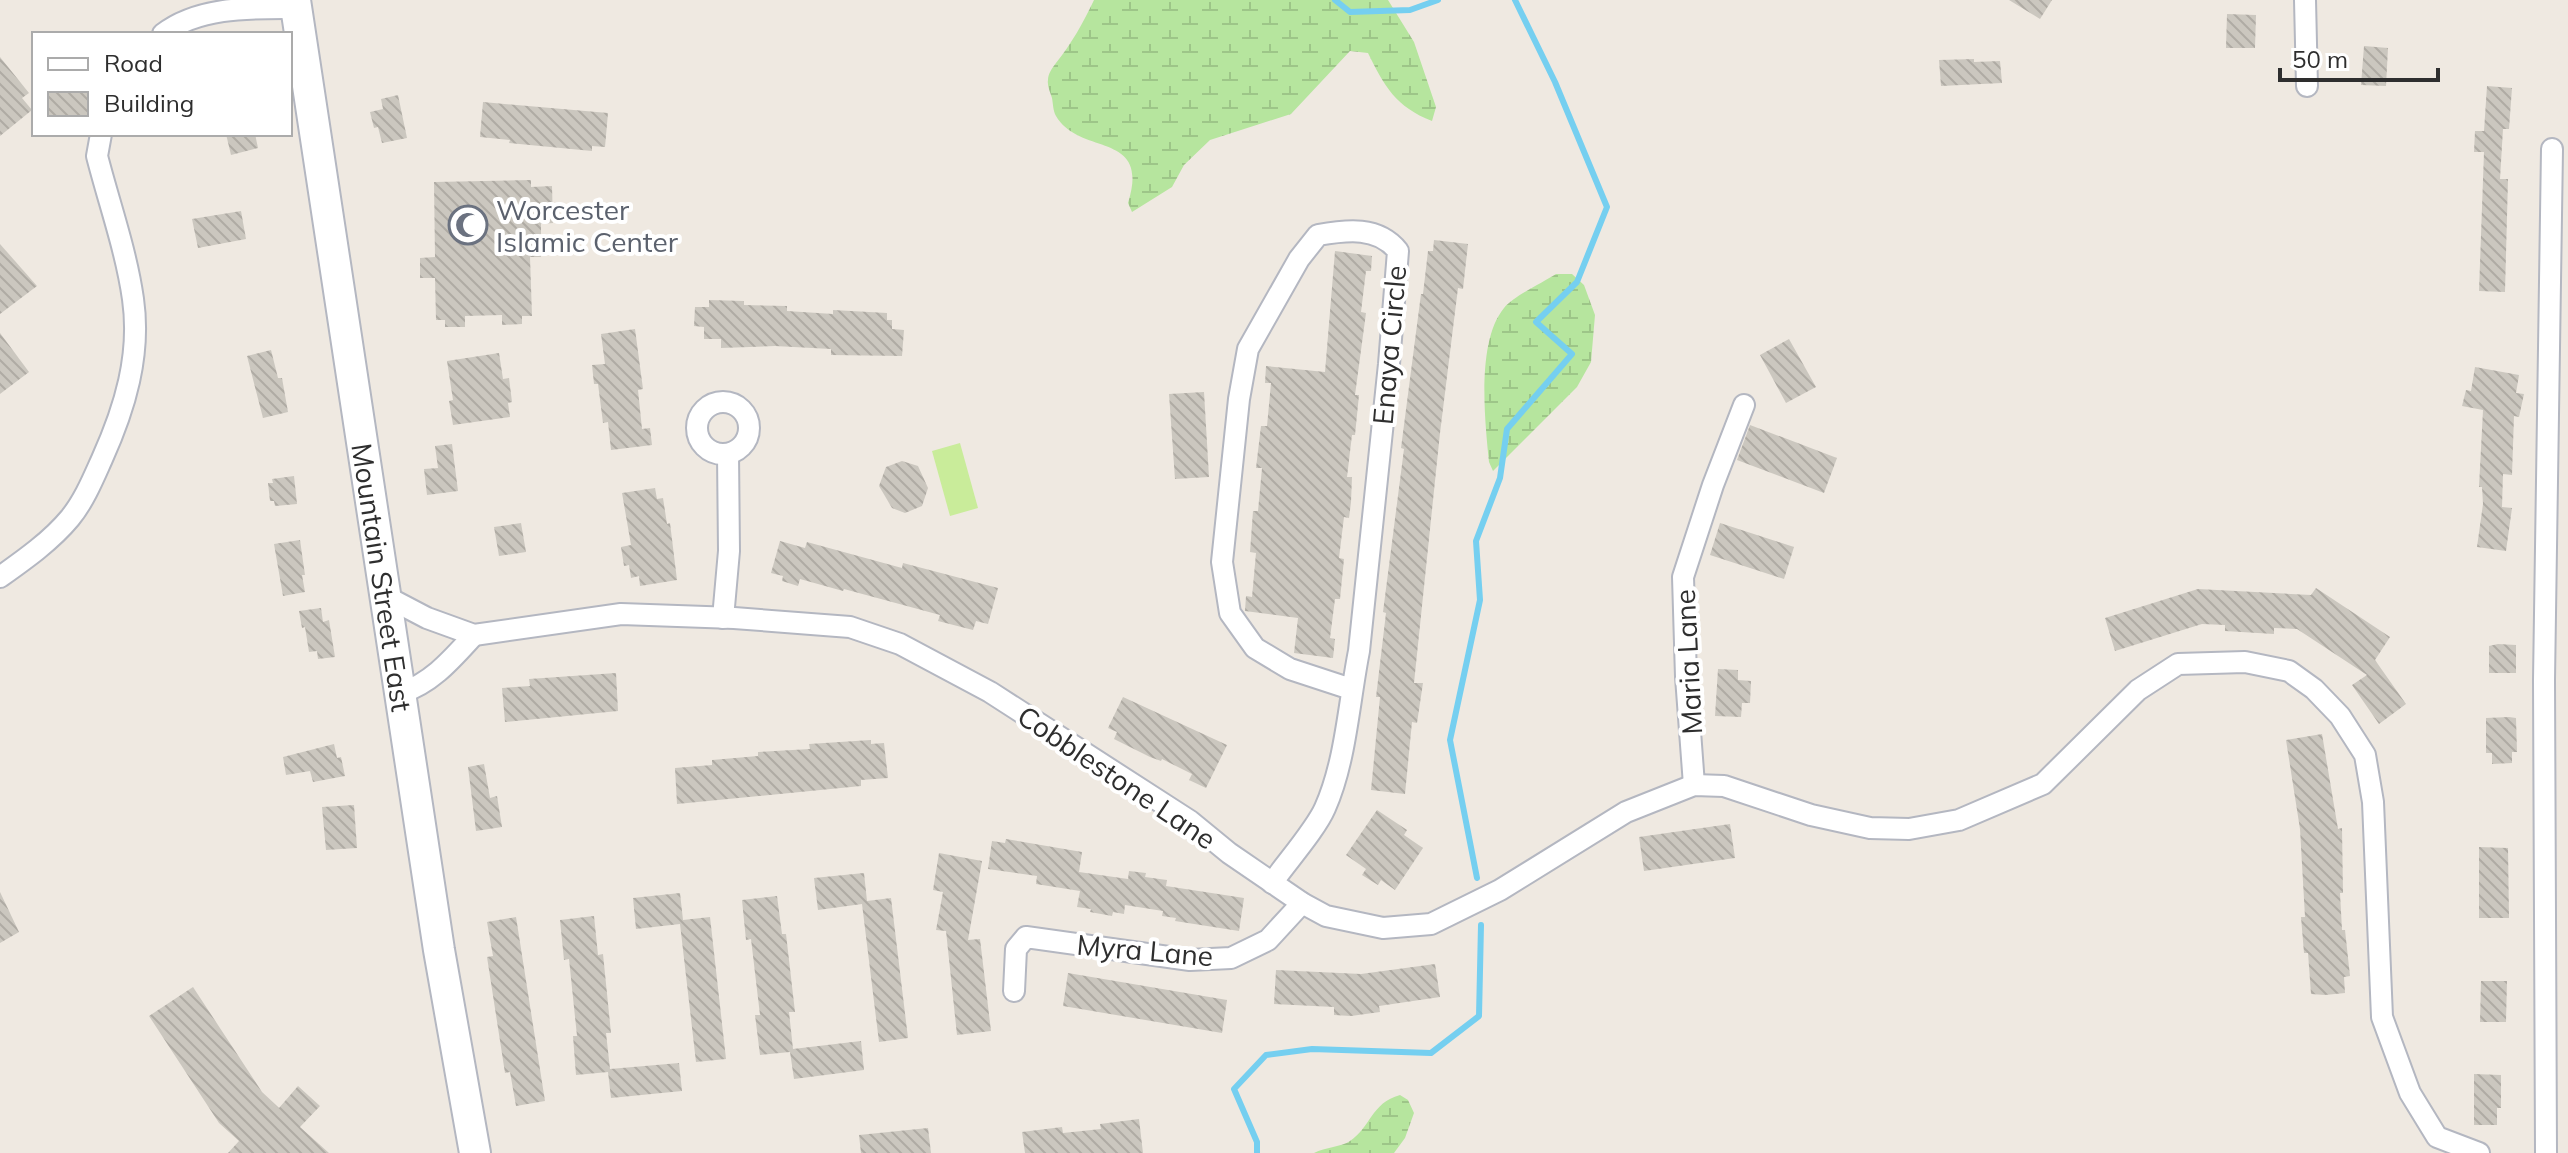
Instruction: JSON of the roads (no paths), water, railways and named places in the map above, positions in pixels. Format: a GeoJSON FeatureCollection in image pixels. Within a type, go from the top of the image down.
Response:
{"type":"FeatureCollection","features":[{"type":"Feature","properties":{"kind":"main road","name":"Mountain Street East"},"geometry":{"type":"LineString","coordinates":[[295,4],[441,964],[475,1153]]}},
{"type":"Feature","properties":{"kind":"street"},"geometry":{"type":"LineString","coordinates":[[2305,0],[2307,86]]}},
{"type":"Feature","properties":{"kind":"street"},"geometry":{"type":"LineString","coordinates":[[166,32],[204,16],[295,4]]}},
{"type":"Feature","properties":{"kind":"street"},"geometry":{"type":"LineString","coordinates":[[0,577],[49,539],[71,517],[90,488],[129,387],[136,335],[133,299],[97,156],[101,136]]}},
{"type":"Feature","properties":{"kind":"street"},"geometry":{"type":"LineString","coordinates":[[2546,1153],[2544,680],[2552,149]]}},
{"type":"Feature","properties":{"kind":"street","name":"Enaya Circle"},"geometry":{"type":"LineString","coordinates":[[1272,883],[1325,809],[1347,734],[1351,689],[1359,651],[1398,251],[1387,238],[1349,229],[1318,235],[1299,259],[1248,349],[1239,399],[1222,562],[1230,613],[1255,648],[1290,669],[1351,689]]}},
{"type":"Feature","properties":{"kind":"street","name":"Maria Lane"},"geometry":{"type":"LineString","coordinates":[[1694,785],[1683,577],[1713,485],[1744,405]]}},
{"type":"Feature","properties":{"kind":"street"},"geometry":{"type":"LineString","coordinates":[[723,618],[729,551],[728,454]]}},
{"type":"Feature","properties":{"kind":"street","name":"Cobblestone Lane"},"geometry":{"type":"LineString","coordinates":[[385,596],[427,618],[474,635],[621,614],[850,627],[913,650],[990,692],[1190,821],[1302,903],[1326,916],[1383,928],[1431,924],[1500,890],[1626,812],[1694,785],[1724,786],[1811,815],[1870,828],[1909,829],[1959,820],[2043,784],[2138,690],[2178,664],[2245,662],[2289,671],[2314,689],[2340,716],[2365,755],[2373,802],[2382,1017],[2410,1093],[2437,1137],[2479,1153]]}},
{"type":"Feature","properties":{"kind":"street"},"geometry":{"type":"LineString","coordinates":[[401,693],[416,688],[441,671],[474,635]]}},
{"type":"Feature","properties":{"kind":"street","name":"Myra Lane"},"geometry":{"type":"LineString","coordinates":[[1014,991],[1016,949],[1026,937],[1190,960],[1231,958],[1268,940],[1302,903]]}},
{"type":"Feature","properties":{"kind":"street"},"geometry":{"type":"LineString","coordinates":[[2547,945],[2568,946]]}},
{"type":"Feature","properties":{"kind":"waterway"},"geometry":{"type":"LineString","coordinates":[[1335,0],[1350,12],[1410,10],[1438,0]]}},
{"type":"Feature","properties":{"kind":"waterway"},"geometry":{"type":"LineString","coordinates":[[1477,878],[1450,740],[1480,600],[1476,541],[1500,478],[1507,429],[1572,354],[1536,322],[1577,282],[1607,207],[1555,82],[1515,0]]}},
{"type":"Feature","properties":{"kind":"waterway"},"geometry":{"type":"LineString","coordinates":[[1257,1153],[1257,1142],[1234,1089],[1266,1055],[1312,1049],[1431,1053],[1479,1016],[1481,925]]}},
{"type":"Feature","properties":{"kind":"place","name":"Worcester Islamic Center"},"geometry":{"type":"Point","coordinates":[468,225]}}]}
